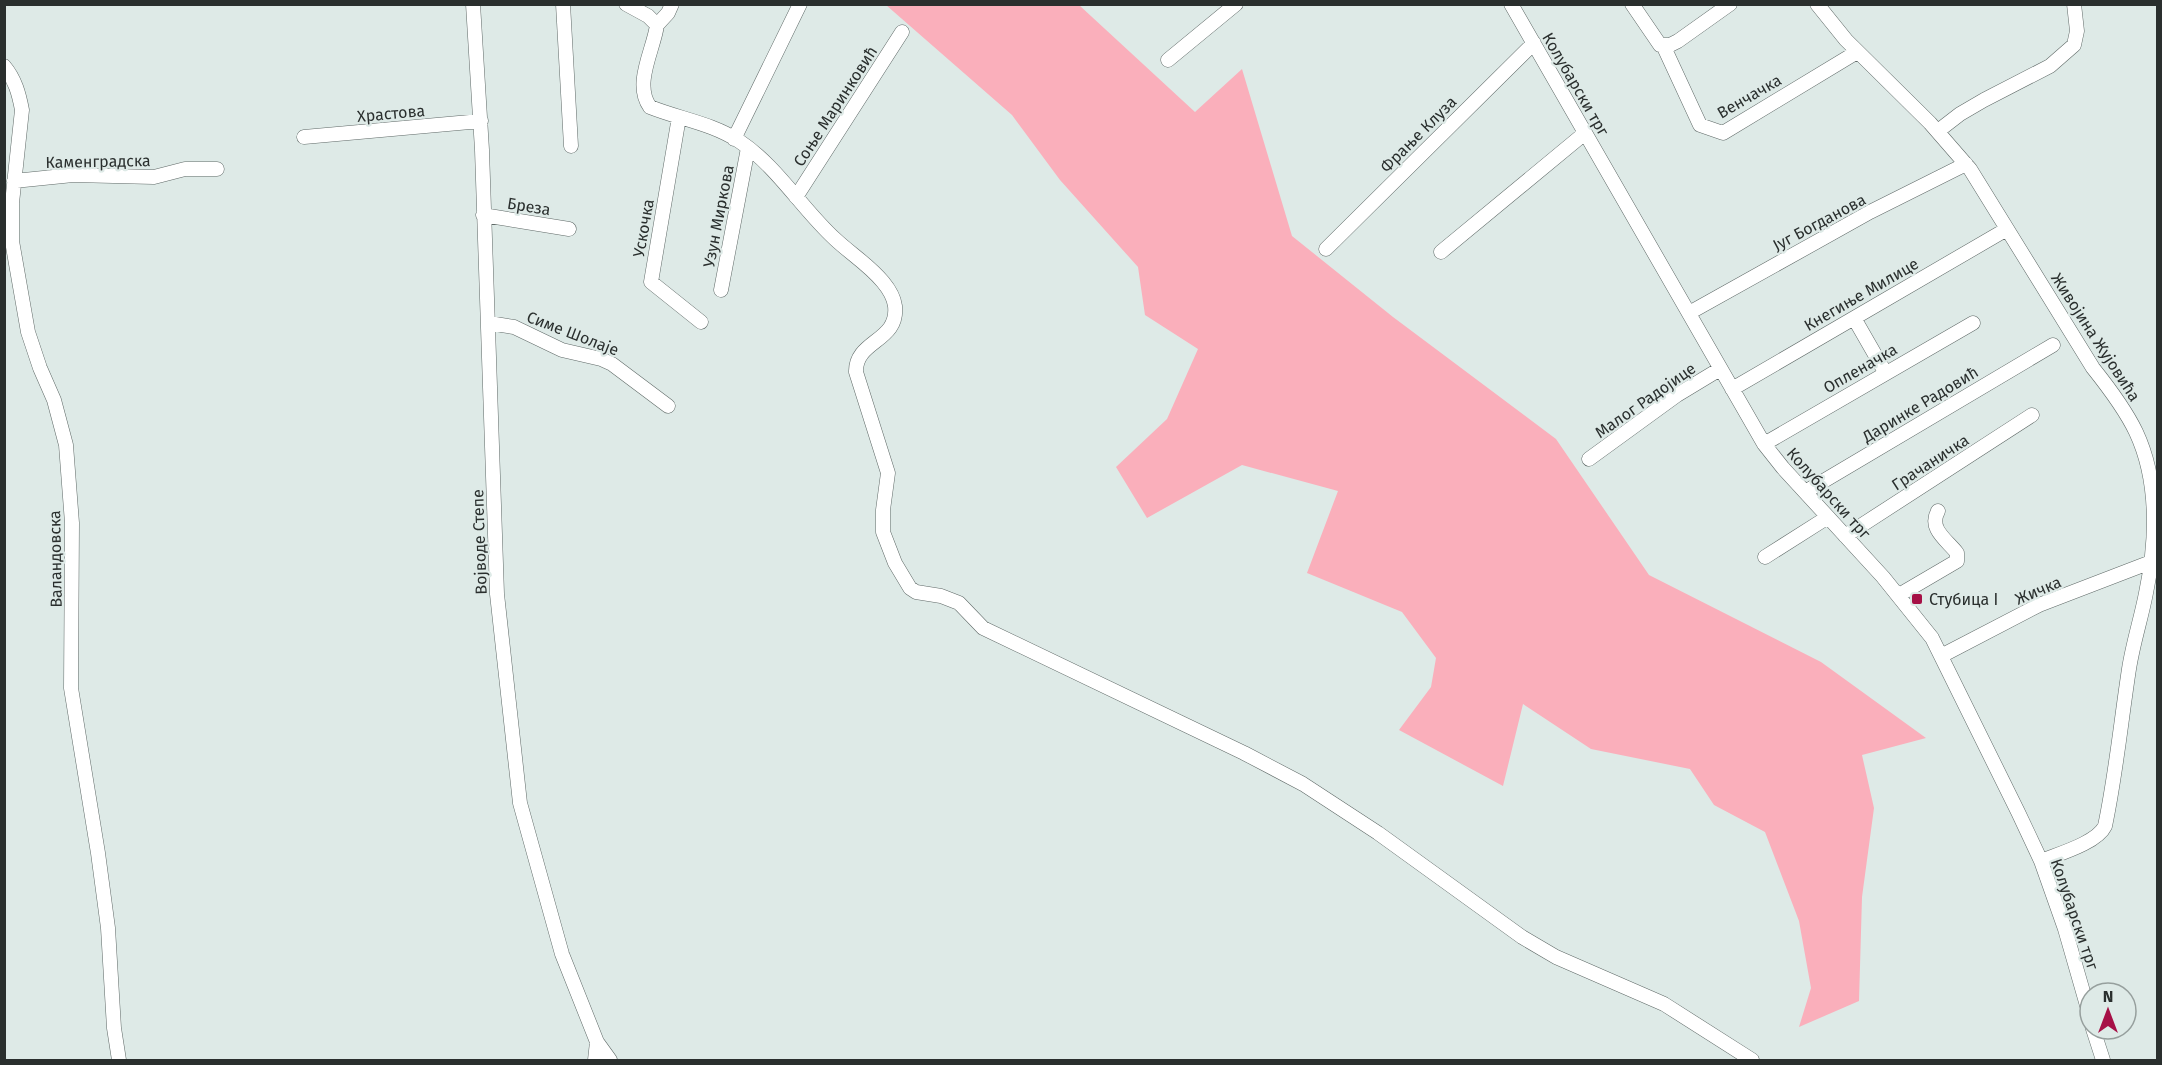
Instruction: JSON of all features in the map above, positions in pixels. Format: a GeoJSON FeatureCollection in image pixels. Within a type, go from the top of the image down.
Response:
{"type":"FeatureCollection","features":[{"type":"Feature","properties":{"kind":"street","name":"Војводе Степе"},"geometry":{"type":"LineString","coordinates":[[473,4],[481,121],[497,594],[520,803],[562,954],[597,1042],[610,1060]]}},
{"type":"Feature","properties":{"kind":"street"},"geometry":{"type":"LineString","coordinates":[[563,4],[571,146]]}},
{"type":"Feature","properties":{"kind":"street"},"geometry":{"type":"LineString","coordinates":[[626,4],[648,16],[657,25]]}},
{"type":"Feature","properties":{"kind":"street"},"geometry":{"type":"LineString","coordinates":[[672,4],[668,13],[657,25],[644,80],[644,92],[650,106],[706,124],[748,148],[835,239],[877,275],[895,302],[894,322],[885,334],[860,356],[856,363],[856,372],[888,473],[883,510],[883,532],[895,563],[910,588],[916,592],[941,596],[959,603],[982,628],[1244,753],[1303,784],[1378,832],[1522,937],[1556,957],[1664,1004],[1752,1060]]}},
{"type":"Feature","properties":{"kind":"street"},"geometry":{"type":"LineString","coordinates":[[734,138],[800,4]]}},
{"type":"Feature","properties":{"kind":"street"},"geometry":{"type":"LineString","coordinates":[[1168,60],[1236,4]]}},
{"type":"Feature","properties":{"kind":"street","name":"Колубарски трг"},"geometry":{"type":"LineString","coordinates":[[1511,4],[1764,444],[1899,595],[1925,628],[1941,656],[2041,861],[2065,929],[2080,981]]}},
{"type":"Feature","properties":{"kind":"street"},"geometry":{"type":"LineString","coordinates":[[1632,4],[1656,42],[1663,45],[1670,45],[1678,41],[1730,4]]}},
{"type":"Feature","properties":{"kind":"street","name":"Живојина Жујовића"},"geometry":{"type":"LineString","coordinates":[[1817,4],[1857,51],[1938,131],[1966,164],[2093,368],[2116,399],[2136,432],[2146,459],[2152,484],[2151,562],[2131,659],[2105,826],[2102,832],[2094,838],[2041,861]]}},
{"type":"Feature","properties":{"kind":"street"},"geometry":{"type":"LineString","coordinates":[[1938,131],[1960,114],[1984,100],[2050,66],[2074,45],[2077,31],[2074,4]]}},
{"type":"Feature","properties":{"kind":"street","name":"Соње Маринковић"},"geometry":{"type":"LineString","coordinates":[[796,197],[902,32]]}},
{"type":"Feature","properties":{"kind":"street","name":"Фрање Клуза"},"geometry":{"type":"LineString","coordinates":[[1326,249],[1534,43]]}},
{"type":"Feature","properties":{"kind":"street","name":"Венчачка"},"geometry":{"type":"LineString","coordinates":[[1663,45],[1700,125],[1723,133],[1857,51]]}},
{"type":"Feature","properties":{"kind":"street","name":"Валандовска"},"geometry":{"type":"LineString","coordinates":[[4,66],[13,77],[20,95],[22,110],[14,181],[12,241],[28,332],[54,400],[66,445],[72,523],[71,688],[107,917],[114,1028],[119,1060]]}},
{"type":"Feature","properties":{"kind":"street","name":"Ускочка"},"geometry":{"type":"LineString","coordinates":[[679,117],[651,282],[701,322]]}},
{"type":"Feature","properties":{"kind":"street","name":"Храстова"},"geometry":{"type":"LineString","coordinates":[[304,137],[481,121]]}},
{"type":"Feature","properties":{"kind":"street"},"geometry":{"type":"LineString","coordinates":[[1441,252],[1585,133]]}},
{"type":"Feature","properties":{"kind":"street","name":"Узун Миркова"},"geometry":{"type":"LineString","coordinates":[[721,290],[748,148]]}},
{"type":"Feature","properties":{"kind":"street","name":"Југ Богданова"},"geometry":{"type":"LineString","coordinates":[[1689,313],[1870,212],[1966,164]]}},
{"type":"Feature","properties":{"kind":"street","name":"Каменградска"},"geometry":{"type":"LineString","coordinates":[[14,181],[73,176],[154,177],[185,169],[217,169]]}},
{"type":"Feature","properties":{"kind":"street","name":"Бреза"},"geometry":{"type":"LineString","coordinates":[[483,215],[569,229]]}},
{"type":"Feature","properties":{"kind":"street","name":"Кнегиње Милице"},"geometry":{"type":"LineString","coordinates":[[1732,389],[2007,229]]}},
{"type":"Feature","properties":{"kind":"street"},"geometry":{"type":"LineString","coordinates":[[1854,318],[1886,372]]}},
{"type":"Feature","properties":{"kind":"street","name":"Симе Шолаје"},"geometry":{"type":"LineString","coordinates":[[489,323],[514,327],[562,350],[601,359],[612,364],[668,406]]}},
{"type":"Feature","properties":{"kind":"street","name":"Опленачка"},"geometry":{"type":"LineString","coordinates":[[1764,444],[1973,323]]}},
{"type":"Feature","properties":{"kind":"street","name":"Даринке Радовић"},"geometry":{"type":"LineString","coordinates":[[1805,492],[2053,345]]}},
{"type":"Feature","properties":{"kind":"street","name":"Малог Радојице"},"geometry":{"type":"LineString","coordinates":[[1589,459],[1677,395],[1720,369]]}},
{"type":"Feature","properties":{"kind":"street","name":"Грачаничка"},"geometry":{"type":"LineString","coordinates":[[1845,536],[2032,415]]}},
{"type":"Feature","properties":{"kind":"street"},"geometry":{"type":"LineString","coordinates":[[1899,595],[1957,561],[1957,553],[1936,527],[1934,521],[1938,511]]}},
{"type":"Feature","properties":{"kind":"street"},"geometry":{"type":"LineString","coordinates":[[1765,557],[1828,518]]}},
{"type":"Feature","properties":{"kind":"street","name":"Жичка"},"geometry":{"type":"LineString","coordinates":[[1941,656],[2039,605],[2151,562]]}},
{"type":"Feature","properties":{"kind":"street"},"geometry":{"type":"LineString","coordinates":[[2097,1041],[2103,1060]]}},
{"type":"Feature","properties":{"kind":"street"},"geometry":{"type":"LineString","coordinates":[[595,1060],[597,1042]]}},
{"type":"Feature","properties":{"kind":"shaded area"},"geometry":{"type":"Polygon","coordinates":[[[886,5],[1079,5],[1195,112],[1242,69],[1292,236],[1393,317],[1556,439],[1649,575],[1821,662],[1926,738],[1862,755],[1874,808],[1862,897],[1859,1001],[1799,1027],[1811,988],[1799,921],[1765,832],[1714,805],[1690,769],[1591,749],[1523,704],[1503,786],[1399,730],[1431,687],[1436,658],[1402,612],[1307,573],[1338,491],[1242,465],[1147,518],[1116,467],[1167,419],[1198,349],[1145,315],[1138,267],[1060,180],[1012,115],[886,5]]]}},
{"type":"Feature","properties":{"kind":"place","name":"Стубица I"},"geometry":{"type":"Point","coordinates":[1917,599]}}]}
